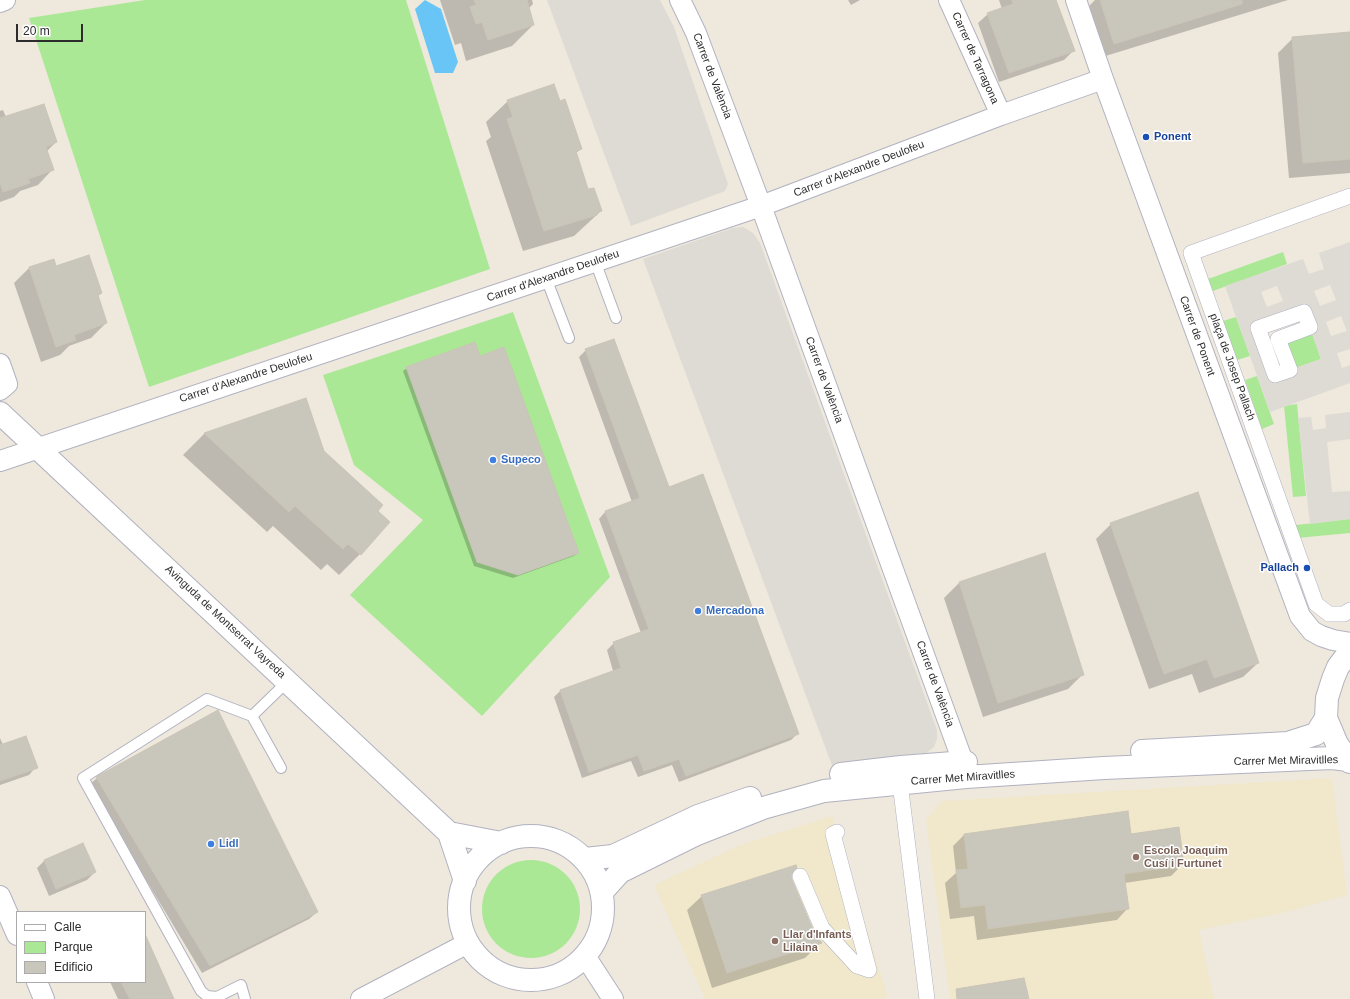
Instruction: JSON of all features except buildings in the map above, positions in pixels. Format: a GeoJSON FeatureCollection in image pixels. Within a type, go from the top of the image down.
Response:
{"type":"FeatureCollection","features":[{"type":"Feature","properties":{"kind":"street"},"geometry":{"type":"LineString","coordinates":[[0,2],[6,0]]}},
{"type":"Feature","properties":{"kind":"street","name":"Carrer de Tarragona"},"geometry":{"type":"LineString","coordinates":[[949,0],[1001,116]]}},
{"type":"Feature","properties":{"kind":"street","name":"Carrer de Ponent"},"geometry":{"type":"LineString","coordinates":[[1076,0],[1103,79],[1300,616],[1312,631],[1321,636],[1350,643]]}},
{"type":"Feature","properties":{"kind":"street","name":"Carrer de València"},"geometry":{"type":"LineString","coordinates":[[683,1],[761,206],[963,762]]}},
{"type":"Feature","properties":{"kind":"street","name":"Carrer d'Alexandre Deulofeu"},"geometry":{"type":"LineString","coordinates":[[0,461],[38,450],[107,425],[761,206],[1103,79]]}},
{"type":"Feature","properties":{"kind":"street","name":"plaça de Josep Pallach"},"geometry":{"type":"LineString","coordinates":[[1350,196],[1191,253],[1316,604],[1329,614],[1344,614],[1350,610]]}},
{"type":"Feature","properties":{"kind":"street"},"geometry":{"type":"LineString","coordinates":[[1304,312],[1310,327],[1278,339],[1290,370],[1275,375],[1258,328],[1304,312]]}},
{"type":"Feature","properties":{"kind":"street"},"geometry":{"type":"LineString","coordinates":[[0,364],[7,384],[0,390]]}},
{"type":"Feature","properties":{"kind":"street","name":"Avinguda de Montserrat Vayreda"},"geometry":{"type":"LineString","coordinates":[[0,413],[449,833],[465,880]]}},
{"type":"Feature","properties":{"kind":"street"},"geometry":{"type":"LineString","coordinates":[[1349,761],[1337,744],[1326,718],[1327,698],[1333,679],[1338,667],[1350,651]]}},
{"type":"Feature","properties":{"kind":"street","name":"Carrer Met Miravitlles"},"geometry":{"type":"LineString","coordinates":[[585,859],[613,856],[698,816],[763,793],[818,777],[901,767],[963,762],[1288,743],[1316,734],[1326,718]]}},
{"type":"Feature","properties":{"kind":"street","name":"Carrer Met Miravitlles"},"geometry":{"type":"LineString","coordinates":[[602,892],[620,872],[697,834],[763,808],[824,791],[900,783],[1104,768],[1325,758],[1349,761]]}},
{"type":"Feature","properties":{"kind":"street"},"geometry":{"type":"LineString","coordinates":[[900,783],[927,999]]}},
{"type":"Feature","properties":{"kind":"street"},"geometry":{"type":"LineString","coordinates":[[800,876],[822,928],[857,966],[869,970],[833,834],[837,832]]}},
{"type":"Feature","properties":{"kind":"street"},"geometry":{"type":"LineString","coordinates":[[449,833],[501,843]]}},
{"type":"Feature","properties":{"kind":"street"},"geometry":{"type":"LineString","coordinates":[[531,836],[551,838],[569,846],[585,859],[598,880],[602,892],[604,915],[598,937],[585,956],[563,973],[537,980],[510,977],[486,964],[468,943],[460,922],[459,900],[465,880],[477,860],[492,847],[511,838],[531,836]]}},
{"type":"Feature","properties":{"kind":"street"},"geometry":{"type":"LineString","coordinates":[[0,896],[16,933]]}},
{"type":"Feature","properties":{"kind":"street"},"geometry":{"type":"LineString","coordinates":[[361,999],[468,943]]}},
{"type":"Feature","properties":{"kind":"street"},"geometry":{"type":"LineString","coordinates":[[585,956],[613,999]]}},
{"type":"Feature","properties":{"kind":"street"},"geometry":{"type":"LineString","coordinates":[[37,983],[44,999]]}},
{"type":"Feature","properties":{"kind":"lane"},"geometry":{"type":"LineString","coordinates":[[595,262],[616,318]]}},
{"type":"Feature","properties":{"kind":"lane"},"geometry":{"type":"LineString","coordinates":[[546,278],[569,338]]}},
{"type":"Feature","properties":{"kind":"lane"},"geometry":{"type":"LineString","coordinates":[[252,716],[288,681]]}},
{"type":"Feature","properties":{"kind":"lane"},"geometry":{"type":"LineString","coordinates":[[246,999],[241,985],[217,997],[207,996],[201,991],[83,778],[206,699],[252,716],[280,768]]}},
{"type":"Feature","properties":{"kind":"shaded area"},"geometry":{"type":"Polygon","coordinates":[[[547,0],[660,0],[674,27],[728,184],[725,191],[631,226],[547,0]]]}},
{"type":"Feature","properties":{"kind":"shaded area"},"geometry":{"type":"Polygon","coordinates":[[[743,227],[753,233],[760,243],[937,730],[937,739],[934,747],[921,757],[833,768],[643,259],[733,228],[743,227]]]}},
{"type":"Feature","properties":{"kind":"shaded area"},"geometry":{"type":"Polygon","coordinates":[[[1350,242],[1350,349],[1337,353],[1342,368],[1350,365],[1350,383],[1270,412],[1225,286],[1303,259],[1309,274],[1324,269],[1319,253],[1350,242]],[[1330,285],[1314,291],[1320,306],[1336,300],[1330,285]],[[1277,286],[1261,292],[1267,307],[1283,301],[1277,286]],[[1304,312],[1259,328],[1275,375],[1321,359],[1304,312]],[[1341,316],[1326,322],[1331,336],[1347,331],[1341,316]]]}},
{"type":"Feature","properties":{"kind":"shaded area"},"geometry":{"type":"Polygon","coordinates":[[[1350,412],[1350,439],[1327,442],[1332,492],[1350,491],[1350,519],[1310,524],[1298,418],[1311,417],[1313,430],[1326,428],[1325,415],[1350,412]]]}},
{"type":"Feature","properties":{"kind":"shaded area","name":"Escola Joaquim Cusí i Furtunet"},"geometry":{"type":"Polygon","coordinates":[[[1332,778],[1347,895],[1282,913],[1199,930],[1214,999],[950,999],[926,820],[942,801],[1332,778]]]}},
{"type":"Feature","properties":{"kind":"shaded area","name":"Llar d'Infants Lilaina"},"geometry":{"type":"Polygon","coordinates":[[[832,816],[888,997],[881,999],[705,999],[654,885],[740,845],[832,816]]]}},
{"type":"Feature","properties":{"kind":"green space"},"geometry":{"type":"Polygon","coordinates":[[[145,0],[406,0],[490,269],[149,387],[29,18],[145,0]]]}},
{"type":"Feature","properties":{"kind":"green space"},"geometry":{"type":"Polygon","coordinates":[[[1283,252],[1287,264],[1213,291],[1208,279],[1283,252]]]}},
{"type":"Feature","properties":{"kind":"green space"},"geometry":{"type":"Polygon","coordinates":[[[513,312],[610,577],[482,716],[350,595],[423,520],[354,465],[323,375],[513,312]]]}},
{"type":"Feature","properties":{"kind":"green space"},"geometry":{"type":"Polygon","coordinates":[[[1236,317],[1250,356],[1237,360],[1223,321],[1236,317]]]}},
{"type":"Feature","properties":{"kind":"green space"},"geometry":{"type":"Polygon","coordinates":[[[1310,327],[1321,359],[1290,370],[1278,339],[1310,327]]]}},
{"type":"Feature","properties":{"kind":"green space"},"geometry":{"type":"Polygon","coordinates":[[[1257,376],[1274,424],[1262,429],[1245,380],[1257,376]]]}},
{"type":"Feature","properties":{"kind":"green space"},"geometry":{"type":"Polygon","coordinates":[[[1297,404],[1306,496],[1293,497],[1284,406],[1297,404]]]}},
{"type":"Feature","properties":{"kind":"green space"},"geometry":{"type":"Polygon","coordinates":[[[1350,519],[1350,533],[1297,538],[1296,525],[1350,519]]]}},
{"type":"Feature","properties":{"kind":"green space"},"geometry":{"type":"Polygon","coordinates":[[[531,860],[550,864],[566,874],[576,890],[580,909],[576,928],[566,944],[550,954],[531,958],[512,954],[496,944],[486,928],[482,909],[486,890],[496,874],[512,864],[531,860]]]}},
{"type":"Feature","properties":{"kind":"water"},"geometry":{"type":"Polygon","coordinates":[[[425,0],[441,9],[458,62],[453,73],[435,73],[415,9],[425,0]]]}},
{"type":"Feature","properties":{"kind":"place","name":"Ponent"},"geometry":{"type":"Point","coordinates":[1146,137]}},
{"type":"Feature","properties":{"kind":"place","name":"Supeco"},"geometry":{"type":"Point","coordinates":[493,460]}},
{"type":"Feature","properties":{"kind":"place","name":"Pallach"},"geometry":{"type":"Point","coordinates":[1307,568]}},
{"type":"Feature","properties":{"kind":"place","name":"Mercadona"},"geometry":{"type":"Point","coordinates":[698,611]}},
{"type":"Feature","properties":{"kind":"place","name":"Lidl"},"geometry":{"type":"Point","coordinates":[211,844]}},
{"type":"Feature","properties":{"kind":"place","name":"Escola Joaquim Cusí i Furtunet"},"geometry":{"type":"Point","coordinates":[1136,857]}},
{"type":"Feature","properties":{"kind":"place","name":"Llar d'Infants Lilaina"},"geometry":{"type":"Point","coordinates":[775,941]}}]}
